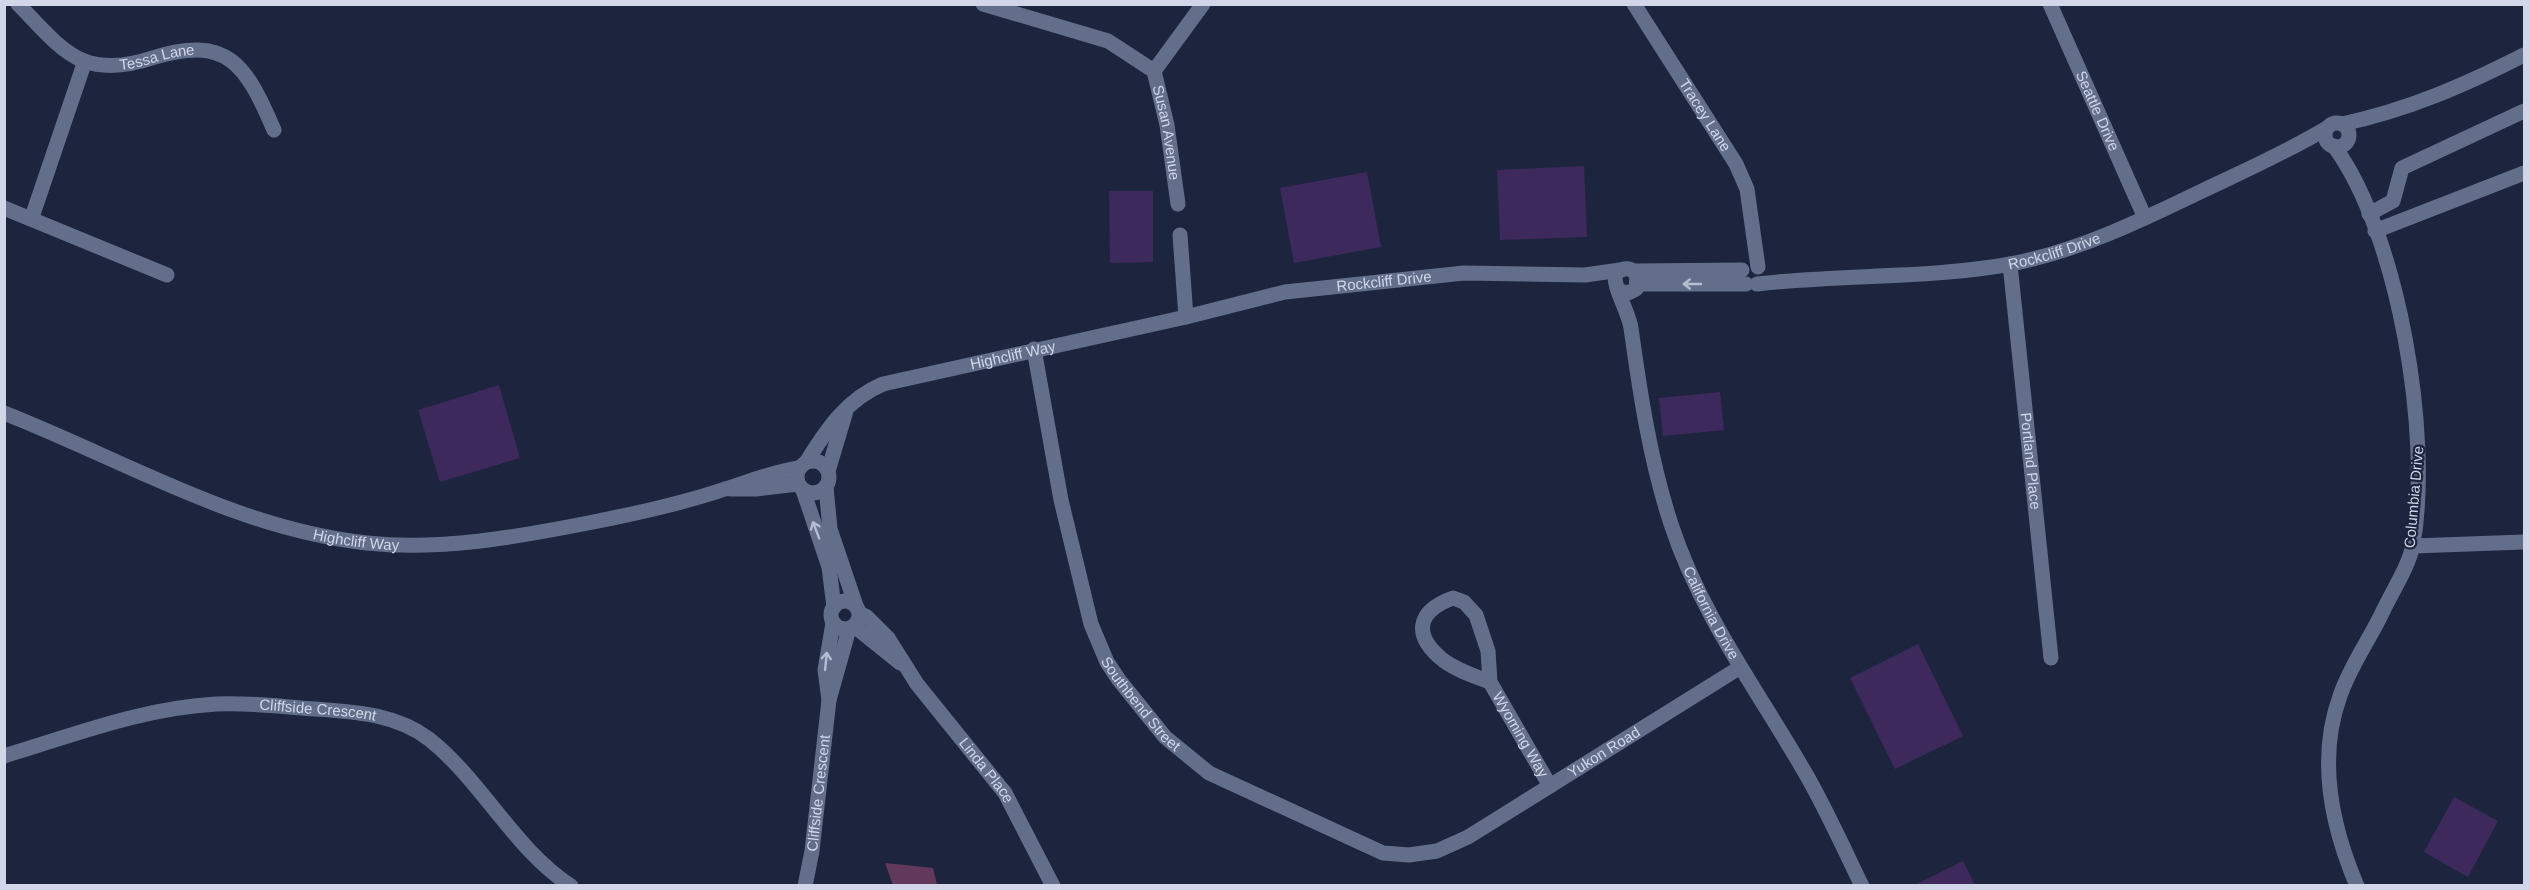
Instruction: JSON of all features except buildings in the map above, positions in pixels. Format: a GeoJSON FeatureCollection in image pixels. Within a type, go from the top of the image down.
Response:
{"type":"FeatureCollection","features":[{"type":"Feature","properties":{"kind":"street","name":"Tessa Lane"},"geometry":{"type":"LineString","coordinates":[[18,4],[70,53],[85,61],[105,65],[135,64],[186,50],[206,49],[223,54],[245,71],[260,95],[274,130]]}},
{"type":"Feature","properties":{"kind":"street"},"geometry":{"type":"LineString","coordinates":[[984,4],[1108,41],[1154,71]]}},
{"type":"Feature","properties":{"kind":"street","name":"Susan Avenue"},"geometry":{"type":"LineString","coordinates":[[1178,204],[1167,125],[1154,71],[1203,4]]}},
{"type":"Feature","properties":{"kind":"street","name":"Tracey Lane"},"geometry":{"type":"LineString","coordinates":[[1634,4],[1736,164],[1747,189],[1753,237],[1751,274]]}},
{"type":"Feature","properties":{"kind":"street","name":"Seattle Drive"},"geometry":{"type":"LineString","coordinates":[[2050,4],[2145,218]]}},
{"type":"Feature","properties":{"kind":"street","name":"Rockcliff Drive"},"geometry":{"type":"LineString","coordinates":[[1186,318],[1285,292],[1464,273],[1586,275],[1632,279],[1751,274],[1794,280],[1928,273],[2010,264],[2063,251],[2145,218],[2295,147],[2338,136],[2376,117],[2437,97],[2524,55]]}},
{"type":"Feature","properties":{"kind":"street"},"geometry":{"type":"LineString","coordinates":[[32,217],[85,61]]}},
{"type":"Feature","properties":{"kind":"street"},"geometry":{"type":"LineString","coordinates":[[2370,214],[2393,201],[2402,168],[2524,111]]}},
{"type":"Feature","properties":{"kind":"street","name":"Columbia Drive"},"geometry":{"type":"LineString","coordinates":[[2338,136],[2370,214],[2387,264],[2409,360],[2420,442],[2413,546],[2340,694],[2329,736],[2327,771],[2333,811],[2343,854],[2357,885]]}},
{"type":"Feature","properties":{"kind":"street"},"geometry":{"type":"LineString","coordinates":[[2375,231],[2524,173]]}},
{"type":"Feature","properties":{"kind":"street"},"geometry":{"type":"LineString","coordinates":[[4,208],[32,217],[167,275]]}},
{"type":"Feature","properties":{"kind":"street"},"geometry":{"type":"LineString","coordinates":[[1180,235],[1186,318]]}},
{"type":"Feature","properties":{"kind":"street","name":"Portland Place"},"geometry":{"type":"LineString","coordinates":[[2010,264],[2051,658]]}},
{"type":"Feature","properties":{"kind":"street","name":"Rockcliff Drive"},"geometry":{"type":"LineString","coordinates":[[1586,275],[1618,290]]}},
{"type":"Feature","properties":{"kind":"street"},"geometry":{"type":"LineString","coordinates":[[1614,278],[1632,279],[1628,293],[1618,290],[1614,278]]}},
{"type":"Feature","properties":{"kind":"street","name":"California Drive"},"geometry":{"type":"LineString","coordinates":[[1632,279],[1630,315],[1640,394],[1671,524],[1695,584],[1739,668],[1806,776],[1862,885]]}},
{"type":"Feature","properties":{"kind":"street","name":"California Drive"},"geometry":{"type":"LineString","coordinates":[[1618,290],[1630,315]]}},
{"type":"Feature","properties":{"kind":"street","name":"Highcliff Way"},"geometry":{"type":"LineString","coordinates":[[4,413],[190,494],[275,522],[367,543],[419,545],[514,535],[647,511],[727,489],[765,473],[803,464],[846,408],[858,397],[883,384],[1186,318]]}},
{"type":"Feature","properties":{"kind":"street","name":"Southbend Street"},"geometry":{"type":"LineString","coordinates":[[1034,350],[1061,500],[1091,624],[1113,671],[1165,737],[1209,774],[1383,853],[1410,855],[1437,851],[1468,837]]}},
{"type":"Feature","properties":{"kind":"street"},"geometry":{"type":"LineString","coordinates":[[800,487],[811,493],[819,492],[825,487],[829,480],[828,471],[846,408]]}},
{"type":"Feature","properties":{"kind":"street"},"geometry":{"type":"LineString","coordinates":[[828,471],[816,460],[803,464],[796,476],[829,567],[834,607],[831,615],[833,623],[840,628],[854,619]]}},
{"type":"Feature","properties":{"kind":"street","name":"Highcliff Way"},"geometry":{"type":"LineString","coordinates":[[727,489],[800,487]]}},
{"type":"Feature","properties":{"kind":"street"},"geometry":{"type":"LineString","coordinates":[[825,487],[830,529],[854,619]]}},
{"type":"Feature","properties":{"kind":"street"},"geometry":{"type":"LineString","coordinates":[[2413,546],[2524,542]]}},
{"type":"Feature","properties":{"kind":"street","name":"Wyoming Way"},"geometry":{"type":"LineString","coordinates":[[1490,682],[1444,661],[1432,650],[1425,639],[1422,625],[1425,615],[1432,608],[1453,598],[1464,602],[1476,615],[1488,651],[1490,682],[1550,786]]}},
{"type":"Feature","properties":{"kind":"street"},"geometry":{"type":"LineString","coordinates":[[834,607],[840,602],[848,602],[854,619]]}},
{"type":"Feature","properties":{"kind":"street","name":"Linda Place"},"geometry":{"type":"LineString","coordinates":[[854,619],[867,617],[888,638],[905,666],[1005,793],[1053,885]]}},
{"type":"Feature","properties":{"kind":"street","name":"Cliffside Crescent"},"geometry":{"type":"LineString","coordinates":[[805,885],[812,851],[829,700],[854,619]]}},
{"type":"Feature","properties":{"kind":"street","name":"Cliffside Crescent"},"geometry":{"type":"LineString","coordinates":[[829,700],[825,670],[833,623]]}},
{"type":"Feature","properties":{"kind":"street","name":"Yukon Road"},"geometry":{"type":"LineString","coordinates":[[1468,837],[1739,668]]}},
{"type":"Feature","properties":{"kind":"street","name":"Cliffside Crescent"},"geometry":{"type":"LineString","coordinates":[[4,756],[150,713],[185,707],[218,704],[377,715],[403,724],[428,739],[534,854],[559,878],[572,885]]}},
{"type":"Feature","properties":{"kind":"shaded area"},"geometry":{"type":"Polygon","coordinates":[[[885,863],[933,868],[937,885],[893,885],[885,863]]]}}]}
